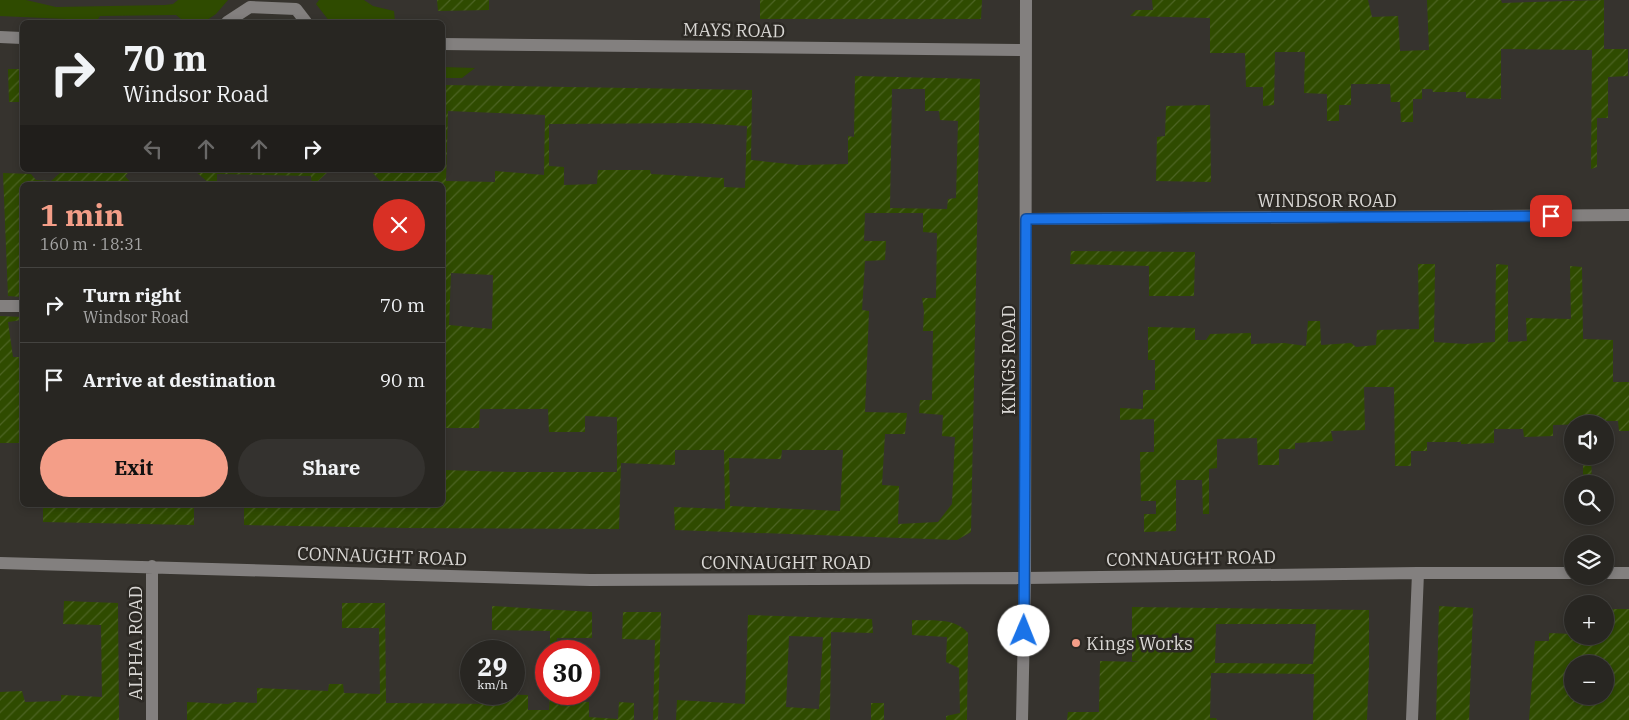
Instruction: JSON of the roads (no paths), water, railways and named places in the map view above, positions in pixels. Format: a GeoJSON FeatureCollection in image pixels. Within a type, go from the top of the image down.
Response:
{"type":"FeatureCollection","features":[{"type":"Feature","properties":{"kind":"street","name":"KINGS ROAD"},"geometry":{"type":"LineString","coordinates":[[1022,720],[1025,578],[1026,0]]}},
{"type":"Feature","properties":{"kind":"street"},"geometry":{"type":"LineString","coordinates":[[230,20],[250,7],[296,8],[305,20]]}},
{"type":"Feature","properties":{"kind":"street"},"geometry":{"type":"LineString","coordinates":[[0,37],[20,38]]}},
{"type":"Feature","properties":{"kind":"street","name":"MAYS ROAD"},"geometry":{"type":"LineString","coordinates":[[445,44],[1025,50]]}},
{"type":"Feature","properties":{"kind":"street","name":"WINDSOR ROAD"},"geometry":{"type":"LineString","coordinates":[[1026,219],[1629,215]]}},
{"type":"Feature","properties":{"kind":"street"},"geometry":{"type":"LineString","coordinates":[[0,306],[20,306]]}},
{"type":"Feature","properties":{"kind":"street","name":"CONNAUGHT ROAD"},"geometry":{"type":"LineString","coordinates":[[0,563],[590,580],[1564,573]]}},
{"type":"Feature","properties":{"kind":"street","name":"ALPHA ROAD"},"geometry":{"type":"LineString","coordinates":[[152,566],[152,720]]}},
{"type":"Feature","properties":{"kind":"street"},"geometry":{"type":"LineString","coordinates":[[1412,720],[1418,573]]}},
{"type":"Feature","properties":{"kind":"street"},"geometry":{"type":"LineString","coordinates":[[1614,573],[1629,573]]}},
{"type":"Feature","properties":{"kind":"place","name":"Kings Works"},"geometry":{"type":"Point","coordinates":[1076,643]}}]}
